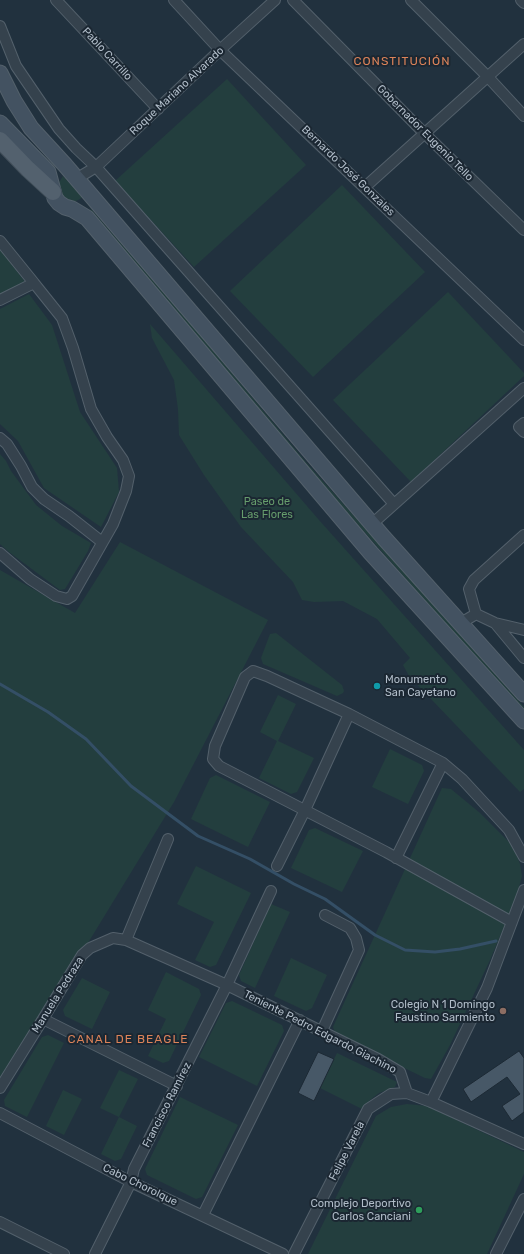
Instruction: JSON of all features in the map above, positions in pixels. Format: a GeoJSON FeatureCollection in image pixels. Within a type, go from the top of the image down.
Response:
{"type":"FeatureCollection","features":[{"type":"Feature","properties":{"kind":"main road"},"geometry":{"type":"LineString","coordinates":[[0,73],[22,115],[31,128],[372,524],[524,694]]}},
{"type":"Feature","properties":{"kind":"main road"},"geometry":{"type":"LineString","coordinates":[[0,123],[48,172],[52,188],[59,203],[87,218],[370,552],[524,721]]}},
{"type":"Feature","properties":{"kind":"main road"},"geometry":{"type":"LineString","coordinates":[[0,140],[28,169],[52,188]]}},
{"type":"Feature","properties":{"kind":"main road"},"geometry":{"type":"LineString","coordinates":[[52,188],[56,173],[64,165]]}},
{"type":"Feature","properties":{"kind":"main road"},"geometry":{"type":"LineString","coordinates":[[72,209],[86,204],[92,197]]}},
{"type":"Feature","properties":{"kind":"street","name":"Pablo Carrillo"},"geometry":{"type":"LineString","coordinates":[[56,0],[158,109]]}},
{"type":"Feature","properties":{"kind":"street","name":"Bernardo José Gonzales"},"geometry":{"type":"LineString","coordinates":[[174,0],[220,50],[524,340]]}},
{"type":"Feature","properties":{"kind":"street","name":"Roque Mariano Alvarado"},"geometry":{"type":"LineString","coordinates":[[76,179],[96,167],[275,0]]}},
{"type":"Feature","properties":{"kind":"street","name":"Gobernador Eugenio Tello"},"geometry":{"type":"LineString","coordinates":[[293,0],[424,133],[524,230]]}},
{"type":"Feature","properties":{"kind":"street"},"geometry":{"type":"LineString","coordinates":[[411,0],[488,77],[524,116]]}},
{"type":"Feature","properties":{"kind":"street"},"geometry":{"type":"LineString","coordinates":[[521,0],[524,3]]}},
{"type":"Feature","properties":{"kind":"street"},"geometry":{"type":"LineString","coordinates":[[0,26],[16,66],[59,129],[96,167],[394,504]]}},
{"type":"Feature","properties":{"kind":"street"},"geometry":{"type":"LineString","coordinates":[[365,187],[524,44]]}},
{"type":"Feature","properties":{"kind":"street"},"geometry":{"type":"LineString","coordinates":[[0,241],[62,318],[74,348],[91,409],[107,438],[123,460],[129,476],[126,491],[113,524],[72,596],[67,599],[56,596],[30,579],[0,553]]}},
{"type":"Feature","properties":{"kind":"street"},"geometry":{"type":"LineString","coordinates":[[0,300],[34,283]]}},
{"type":"Feature","properties":{"kind":"street"},"geometry":{"type":"LineString","coordinates":[[372,524],[524,388]]}},
{"type":"Feature","properties":{"kind":"street"},"geometry":{"type":"LineString","coordinates":[[0,438],[7,444],[32,486],[44,499],[69,516],[102,542]]}},
{"type":"Feature","properties":{"kind":"street"},"geometry":{"type":"LineString","coordinates":[[476,614],[470,589],[474,580],[524,534]]}},
{"type":"Feature","properties":{"kind":"street"},"geometry":{"type":"LineString","coordinates":[[461,623],[476,614]]}},
{"type":"Feature","properties":{"kind":"street"},"geometry":{"type":"LineString","coordinates":[[476,614],[495,623],[524,630]]}},
{"type":"Feature","properties":{"kind":"street"},"geometry":{"type":"LineString","coordinates":[[495,623],[524,658]]}},
{"type":"Feature","properties":{"kind":"street"},"geometry":{"type":"LineString","coordinates":[[512,922],[396,858],[219,766],[213,759],[215,746],[245,677],[253,671],[267,676],[349,714],[443,763],[462,779],[509,830],[524,856]]}},
{"type":"Feature","properties":{"kind":"street"},"geometry":{"type":"LineString","coordinates":[[277,866],[305,810],[349,714]]}},
{"type":"Feature","properties":{"kind":"street"},"geometry":{"type":"LineString","coordinates":[[396,858],[443,763]]}},
{"type":"Feature","properties":{"kind":"street"},"geometry":{"type":"LineString","coordinates":[[126,940],[168,839]]}},
{"type":"Feature","properties":{"kind":"street"},"geometry":{"type":"LineString","coordinates":[[431,1102],[487,988],[524,890]]}},
{"type":"Feature","properties":{"kind":"street","name":"Francisco Ramírez"},"geometry":{"type":"LineString","coordinates":[[95,1254],[131,1182],[134,1169],[178,1086],[271,891]]}},
{"type":"Feature","properties":{"kind":"street"},"geometry":{"type":"LineString","coordinates":[[322,1031],[359,950],[356,938],[350,928],[325,915]]}},
{"type":"Feature","properties":{"kind":"street","name":"Manuela Pedraza"},"geometry":{"type":"LineString","coordinates":[[0,1088],[82,955],[90,948],[112,938],[126,940]]}},
{"type":"Feature","properties":{"kind":"street","name":"Teniente Pedro Edgardo Giachino"},"geometry":{"type":"LineString","coordinates":[[126,940],[227,985],[378,1059],[400,1072],[407,1093]]}},
{"type":"Feature","properties":{"kind":"street"},"geometry":{"type":"LineString","coordinates":[[43,1020],[178,1086]]}},
{"type":"Feature","properties":{"kind":"street"},"geometry":{"type":"LineString","coordinates":[[203,1215],[300,1020]]}},
{"type":"Feature","properties":{"kind":"street"},"geometry":{"type":"LineString","coordinates":[[407,1093],[431,1102],[524,1144]]}},
{"type":"Feature","properties":{"kind":"street","name":"Felipe Varela"},"geometry":{"type":"LineString","coordinates":[[294,1254],[368,1110],[391,1094],[407,1093]]}},
{"type":"Feature","properties":{"kind":"street","name":"Cabo Chorolque"},"geometry":{"type":"LineString","coordinates":[[0,1113],[131,1182],[283,1254]]}},
{"type":"Feature","properties":{"kind":"street"},"geometry":{"type":"LineString","coordinates":[[496,1254],[524,1199]]}},
{"type":"Feature","properties":{"kind":"street"},"geometry":{"type":"LineString","coordinates":[[0,1222],[64,1254]]}},
{"type":"Feature","properties":{"kind":"green space"},"geometry":{"type":"Polygon","coordinates":[[[227,79],[306,165],[194,267],[115,181],[227,79]]]}},
{"type":"Feature","properties":{"kind":"green space"},"geometry":{"type":"Polygon","coordinates":[[[63,176],[82,197],[80,199],[74,202],[63,199],[58,184],[63,176]]]}},
{"type":"Feature","properties":{"kind":"green space"},"geometry":{"type":"Polygon","coordinates":[[[342,185],[425,272],[313,377],[230,291],[342,185]]]}},
{"type":"Feature","properties":{"kind":"green space"},"geometry":{"type":"Polygon","coordinates":[[[91,209],[199,334],[306,462],[524,707],[524,712],[305,465],[90,211],[91,209]]]}},
{"type":"Feature","properties":{"kind":"green space"},"geometry":{"type":"Polygon","coordinates":[[[0,249],[25,282],[0,295],[0,249]]]}},
{"type":"Feature","properties":{"kind":"green space"},"geometry":{"type":"Polygon","coordinates":[[[448,292],[524,373],[524,376],[411,482],[333,400],[448,292]]]}},
{"type":"Feature","properties":{"kind":"green space"},"geometry":{"type":"Polygon","coordinates":[[[29,294],[52,325],[80,412],[117,468],[119,492],[101,527],[44,488],[18,441],[0,424],[0,309],[29,294]]]}},
{"type":"Feature","properties":{"kind":"green space","name":"Paseo de Las Flores"},"geometry":{"type":"Polygon","coordinates":[[[150,324],[319,520],[524,750],[524,789],[520,792],[409,676],[403,665],[410,658],[377,619],[343,601],[314,602],[302,600],[293,582],[241,527],[204,475],[179,435],[178,409],[174,380],[152,338],[150,324]]]}},
{"type":"Feature","properties":{"kind":"green space"},"geometry":{"type":"Polygon","coordinates":[[[0,454],[36,505],[62,526],[91,543],[88,551],[65,589],[60,590],[0,544],[0,454]]]}},
{"type":"Feature","properties":{"kind":"green space"},"geometry":{"type":"Polygon","coordinates":[[[120,542],[268,620],[174,802],[0,1087],[0,570],[75,613],[120,542]]]}},
{"type":"Feature","properties":{"kind":"green space"},"geometry":{"type":"Polygon","coordinates":[[[276,633],[342,685],[344,691],[343,693],[337,696],[263,664],[261,658],[270,634],[276,633]]]}},
{"type":"Feature","properties":{"kind":"green space"},"geometry":{"type":"Polygon","coordinates":[[[278,695],[296,704],[278,741],[314,758],[297,792],[291,794],[259,778],[277,741],[260,732],[278,695]]]}},
{"type":"Feature","properties":{"kind":"green space"},"geometry":{"type":"Polygon","coordinates":[[[390,749],[422,765],[424,771],[408,804],[372,787],[390,749]]]}},
{"type":"Feature","properties":{"kind":"green space"},"geometry":{"type":"Polygon","coordinates":[[[216,775],[270,802],[248,847],[191,819],[210,778],[216,775]]]}},
{"type":"Feature","properties":{"kind":"green space"},"geometry":{"type":"Polygon","coordinates":[[[442,788],[451,789],[480,813],[513,846],[520,864],[522,876],[516,898],[490,960],[450,1045],[431,1079],[425,1078],[336,1035],[333,1027],[442,788]]]}},
{"type":"Feature","properties":{"kind":"green space"},"geometry":{"type":"Polygon","coordinates":[[[315,828],[363,851],[342,892],[291,868],[309,830],[315,828]]]}},
{"type":"Feature","properties":{"kind":"green space"},"geometry":{"type":"Polygon","coordinates":[[[196,866],[251,893],[216,965],[210,967],[195,960],[214,922],[177,904],[196,866]]]}},
{"type":"Feature","properties":{"kind":"green space"},"geometry":{"type":"Polygon","coordinates":[[[271,904],[290,912],[255,988],[241,981],[239,975],[271,904]]]}},
{"type":"Feature","properties":{"kind":"green space"},"geometry":{"type":"Polygon","coordinates":[[[291,958],[327,975],[312,1008],[306,1011],[274,996],[291,958]]]}},
{"type":"Feature","properties":{"kind":"green space"},"geometry":{"type":"Polygon","coordinates":[[[166,972],[199,989],[201,995],[169,1061],[163,1063],[148,1056],[166,1019],[148,1010],[166,972]]]}},
{"type":"Feature","properties":{"kind":"green space"},"geometry":{"type":"Polygon","coordinates":[[[82,978],[110,992],[92,1029],[65,1016],[63,1010],[82,978]]]}},
{"type":"Feature","properties":{"kind":"green space"},"geometry":{"type":"Polygon","coordinates":[[[232,1001],[282,1025],[284,1031],[257,1086],[199,1057],[226,1003],[232,1001]]]}},
{"type":"Feature","properties":{"kind":"green space"},"geometry":{"type":"Polygon","coordinates":[[[48,1035],[64,1043],[27,1117],[5,1106],[4,1100],[42,1037],[48,1035]]]}},
{"type":"Feature","properties":{"kind":"green space"},"geometry":{"type":"Polygon","coordinates":[[[337,1053],[397,1082],[395,1087],[379,1093],[362,1109],[320,1088],[337,1053]]]}},
{"type":"Feature","properties":{"kind":"green space"},"geometry":{"type":"Polygon","coordinates":[[[119,1070],[138,1079],[119,1117],[100,1108],[119,1070]]]}},
{"type":"Feature","properties":{"kind":"green space"},"geometry":{"type":"Polygon","coordinates":[[[63,1090],[82,1099],[64,1135],[46,1126],[63,1090]]]}},
{"type":"Feature","properties":{"kind":"green space"},"geometry":{"type":"Polygon","coordinates":[[[180,1097],[238,1125],[202,1197],[196,1199],[147,1175],[145,1169],[180,1097]]]}},
{"type":"Feature","properties":{"kind":"green space","name":"Complejo Deportivo Carlos Canciani"},"geometry":{"type":"Polygon","coordinates":[[[407,1104],[427,1106],[524,1152],[524,1174],[487,1254],[308,1254],[376,1116],[391,1107],[407,1104]]]}},
{"type":"Feature","properties":{"kind":"green space"},"geometry":{"type":"Polygon","coordinates":[[[119,1117],[137,1126],[121,1159],[115,1161],[101,1154],[119,1117]]]}},
{"type":"Feature","properties":{"kind":"building"},"geometry":{"type":"Polygon","coordinates":[[[519,1051],[524,1058],[524,1112],[512,1121],[502,1106],[520,1094],[507,1077],[471,1102],[463,1089],[519,1051]]]}},
{"type":"Feature","properties":{"kind":"building"},"geometry":{"type":"Polygon","coordinates":[[[318,1052],[334,1059],[314,1101],[298,1093],[318,1052]]]}},
{"type":"Feature","properties":{"kind":"waterway"},"geometry":{"type":"LineString","coordinates":[[0,684],[48,712],[86,739],[131,786],[198,836],[250,859],[294,884],[325,899],[375,935],[405,950],[435,952],[460,949],[496,941]]}},
{"type":"Feature","properties":{"kind":"place","name":"Monumento San Cayetano"},"geometry":{"type":"Point","coordinates":[377,686]}},
{"type":"Feature","properties":{"kind":"place","name":"Colegio N 1 Domingo Faustino Sarmiento"},"geometry":{"type":"Point","coordinates":[503,1011]}},
{"type":"Feature","properties":{"kind":"place","name":"Complejo Deportivo Carlos Canciani"},"geometry":{"type":"Point","coordinates":[419,1210]}},
{"type":"Feature","properties":{"kind":"district","name":"CONSTITUCIÓN"},"geometry":{"type":"Point","coordinates":[402,62]}},
{"type":"Feature","properties":{"kind":"district","name":"CANAL DE BEAGLE"},"geometry":{"type":"Point","coordinates":[128,1040]}}]}
